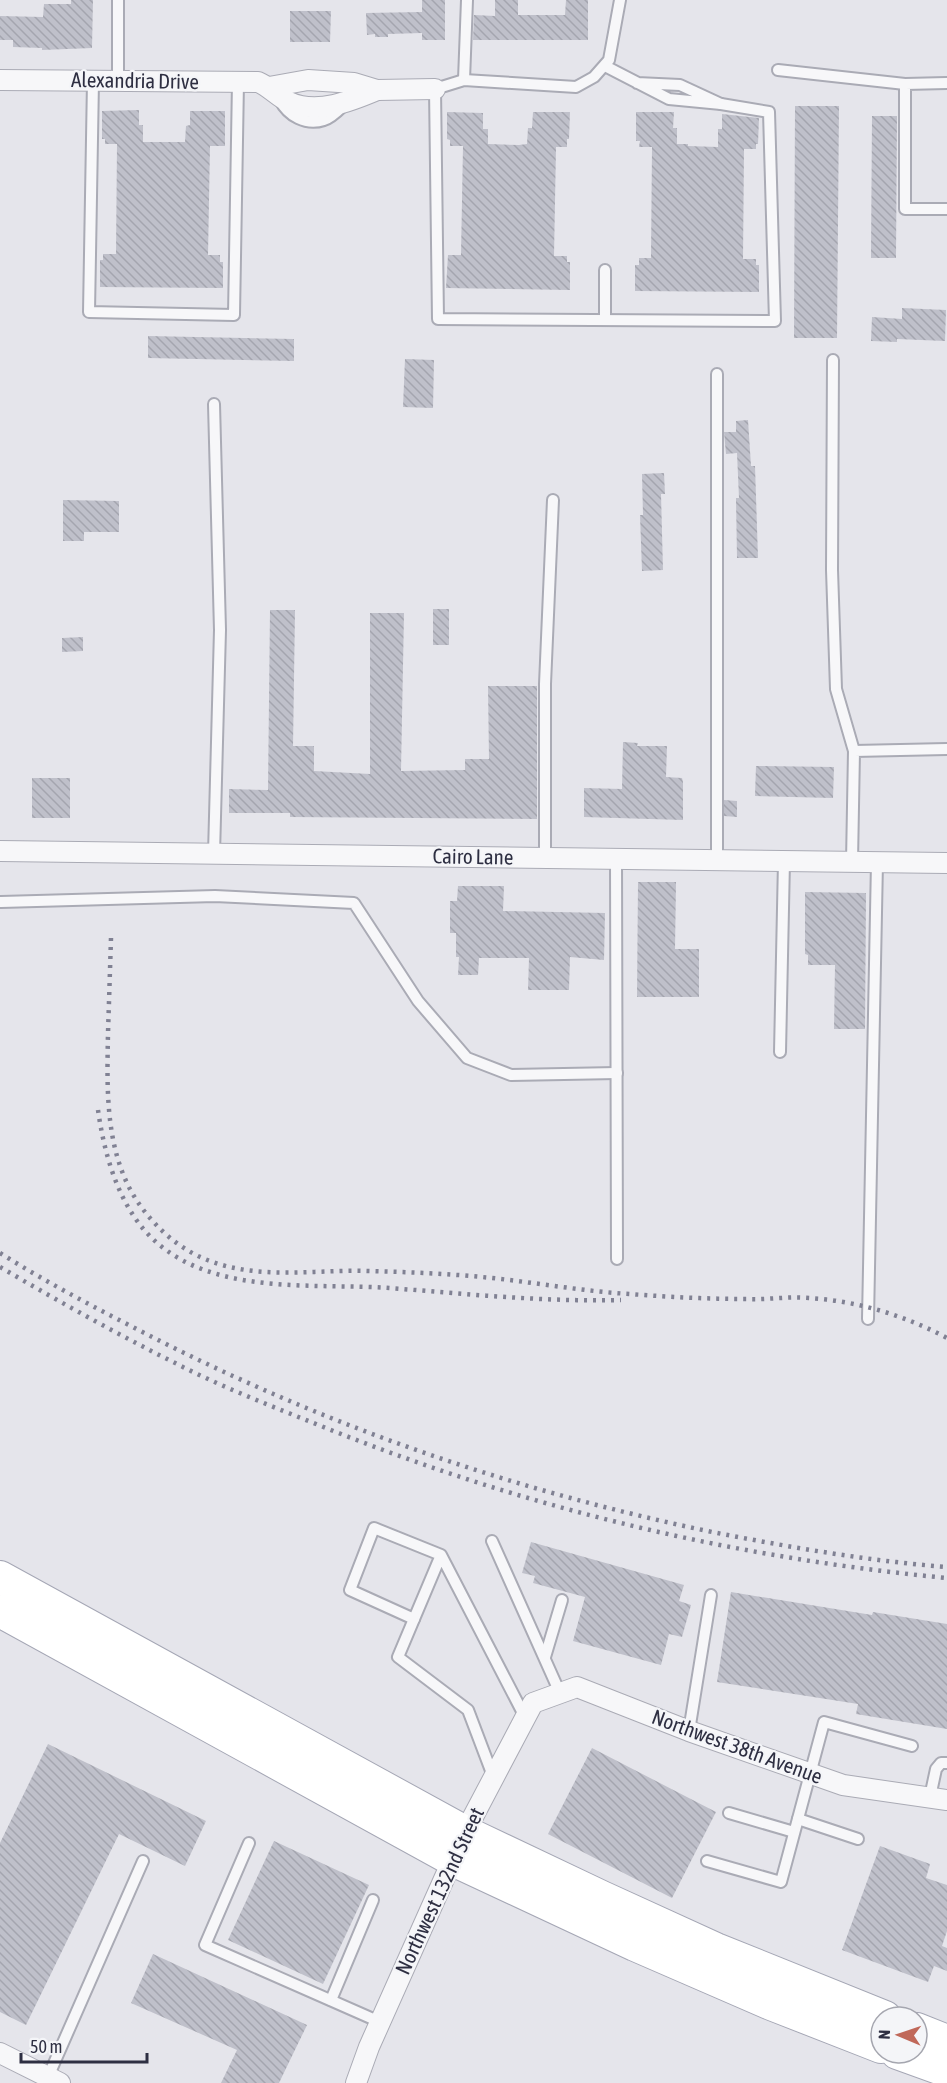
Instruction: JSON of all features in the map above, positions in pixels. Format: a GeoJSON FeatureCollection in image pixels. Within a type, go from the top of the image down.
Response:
{"type":"FeatureCollection","features":[{"type":"Feature","properties":{"kind":"main road"},"geometry":{"type":"LineString","coordinates":[[0,1577],[465,1832],[716,1949],[869,2011]]}},
{"type":"Feature","properties":{"kind":"main road"},"geometry":{"type":"LineString","coordinates":[[0,1611],[453,1860],[635,1945],[771,2004],[869,2042]]}},
{"type":"Feature","properties":{"kind":"main road"},"geometry":{"type":"LineString","coordinates":[[929,2034],[947,2041]]}},
{"type":"Feature","properties":{"kind":"main road"},"geometry":{"type":"LineString","coordinates":[[929,2065],[947,2071]]}},
{"type":"Feature","properties":{"kind":"street","name":"Alexandria Drive"},"geometry":{"type":"LineString","coordinates":[[0,80],[258,82],[272,89],[286,101],[307,107],[320,107],[348,101],[376,90]]}},
{"type":"Feature","properties":{"kind":"street","name":"Alexandria Drive"},"geometry":{"type":"LineString","coordinates":[[272,89],[308,80],[354,83],[376,90],[435,89]]}},
{"type":"Feature","properties":{"kind":"street","name":"Cairo Lane"},"geometry":{"type":"LineString","coordinates":[[0,851],[947,863]]}},
{"type":"Feature","properties":{"kind":"street","name":"Northwest 38th Avenue"},"geometry":{"type":"LineString","coordinates":[[529,1710],[560,1693],[577,1687],[688,1731],[843,1785],[939,1798]]}},
{"type":"Feature","properties":{"kind":"street","name":"Northwest 132nd Street"},"geometry":{"type":"LineString","coordinates":[[356,2083],[380,2022],[465,1832],[529,1710]]}},
{"type":"Feature","properties":{"kind":"street"},"geometry":{"type":"LineString","coordinates":[[0,2053],[54,2080]]}},
{"type":"Feature","properties":{"kind":"lane"},"geometry":{"type":"LineString","coordinates":[[118,0],[118,81]]}},
{"type":"Feature","properties":{"kind":"lane"},"geometry":{"type":"LineString","coordinates":[[464,80],[467,0]]}},
{"type":"Feature","properties":{"kind":"lane"},"geometry":{"type":"LineString","coordinates":[[604,66],[669,99],[769,111],[775,321],[438,319],[435,89],[464,80],[576,87],[594,77],[609,60],[620,0]]}},
{"type":"Feature","properties":{"kind":"lane"},"geometry":{"type":"LineString","coordinates":[[778,70],[905,84],[947,83]]}},
{"type":"Feature","properties":{"kind":"lane"},"geometry":{"type":"LineString","coordinates":[[93,81],[89,312],[234,315],[238,82]]}},
{"type":"Feature","properties":{"kind":"lane"},"geometry":{"type":"LineString","coordinates":[[905,84],[905,209],[947,208]]}},
{"type":"Feature","properties":{"kind":"lane"},"geometry":{"type":"LineString","coordinates":[[605,270],[605,320]]}},
{"type":"Feature","properties":{"kind":"lane"},"geometry":{"type":"LineString","coordinates":[[833,360],[832,570],[836,689],[854,751],[852,862]]}},
{"type":"Feature","properties":{"kind":"lane"},"geometry":{"type":"LineString","coordinates":[[717,374],[717,860]]}},
{"type":"Feature","properties":{"kind":"lane"},"geometry":{"type":"LineString","coordinates":[[214,404],[220,630],[214,854]]}},
{"type":"Feature","properties":{"kind":"lane"},"geometry":{"type":"LineString","coordinates":[[545,858],[545,684],[553,500]]}},
{"type":"Feature","properties":{"kind":"lane"},"geometry":{"type":"LineString","coordinates":[[854,751],[947,749]]}},
{"type":"Feature","properties":{"kind":"lane"},"geometry":{"type":"LineString","coordinates":[[616,859],[617,1259]]}},
{"type":"Feature","properties":{"kind":"lane"},"geometry":{"type":"LineString","coordinates":[[780,1052],[784,861]]}},
{"type":"Feature","properties":{"kind":"lane"},"geometry":{"type":"LineString","coordinates":[[868,1319],[877,862]]}},
{"type":"Feature","properties":{"kind":"lane"},"geometry":{"type":"LineString","coordinates":[[1,902],[215,896],[354,903],[418,1001],[466,1058],[511,1075],[616,1073]]}},
{"type":"Feature","properties":{"kind":"lane"},"geometry":{"type":"LineString","coordinates":[[414,1619],[350,1590],[374,1528],[441,1555],[529,1710]]}},
{"type":"Feature","properties":{"kind":"lane"},"geometry":{"type":"LineString","coordinates":[[492,1541],[560,1693]]}},
{"type":"Feature","properties":{"kind":"lane"},"geometry":{"type":"LineString","coordinates":[[441,1555],[398,1657],[468,1710],[494,1778]]}},
{"type":"Feature","properties":{"kind":"lane"},"geometry":{"type":"LineString","coordinates":[[688,1731],[711,1596]]}},
{"type":"Feature","properties":{"kind":"lane"},"geometry":{"type":"LineString","coordinates":[[544,1657],[562,1600]]}},
{"type":"Feature","properties":{"kind":"lane"},"geometry":{"type":"LineString","coordinates":[[707,1861],[781,1882],[824,1722],[912,1746]]}},
{"type":"Feature","properties":{"kind":"lane"},"geometry":{"type":"LineString","coordinates":[[939,1798],[936,1769],[941,1763],[947,1763]]}},
{"type":"Feature","properties":{"kind":"lane"},"geometry":{"type":"LineString","coordinates":[[729,1813],[794,1832]]}},
{"type":"Feature","properties":{"kind":"lane"},"geometry":{"type":"LineString","coordinates":[[798,1819],[858,1839]]}},
{"type":"Feature","properties":{"kind":"lane"},"geometry":{"type":"LineString","coordinates":[[249,1843],[205,1945],[380,2022]]}},
{"type":"Feature","properties":{"kind":"lane"},"geometry":{"type":"LineString","coordinates":[[54,2080],[143,1861]]}},
{"type":"Feature","properties":{"kind":"lane"},"geometry":{"type":"LineString","coordinates":[[331,2000],[373,1900]]}},
{"type":"Feature","properties":{"kind":"building"},"geometry":{"type":"Polygon","coordinates":[[[71,0],[93,0],[92,48],[42,50],[42,48],[13,47],[13,40],[0,40],[0,16],[43,17],[44,4],[71,4],[71,0]]]}},
{"type":"Feature","properties":{"kind":"building"},"geometry":{"type":"Polygon","coordinates":[[[422,0],[445,0],[445,40],[422,40],[422,33],[388,34],[388,37],[367,35],[366,13],[422,12],[422,0]]]}},
{"type":"Feature","properties":{"kind":"building"},"geometry":{"type":"Polygon","coordinates":[[[495,0],[518,0],[518,15],[565,15],[566,0],[588,0],[588,40],[473,40],[474,15],[495,16],[495,0]]]}},
{"type":"Feature","properties":{"kind":"building"},"geometry":{"type":"Polygon","coordinates":[[[290,11],[331,11],[330,42],[290,42],[290,11]]]}},
{"type":"Feature","properties":{"kind":"building"},"geometry":{"type":"Polygon","coordinates":[[[795,106],[839,106],[837,338],[794,338],[795,106]]]}},
{"type":"Feature","properties":{"kind":"building"},"geometry":{"type":"Polygon","coordinates":[[[139,110],[139,125],[143,125],[143,142],[185,142],[186,126],[190,125],[190,111],[225,111],[225,146],[210,146],[208,255],[220,255],[220,262],[223,262],[223,288],[100,287],[100,260],[103,260],[103,254],[116,254],[117,144],[105,144],[105,139],[102,139],[102,111],[139,110]]]}},
{"type":"Feature","properties":{"kind":"building"},"geometry":{"type":"Polygon","coordinates":[[[447,112],[483,113],[483,129],[488,129],[488,144],[519,145],[527,144],[528,128],[532,128],[533,112],[570,112],[567,147],[556,147],[554,256],[567,256],[567,262],[570,262],[570,290],[446,288],[448,255],[461,255],[463,146],[450,146],[450,140],[447,139],[447,112]]]}},
{"type":"Feature","properties":{"kind":"building"},"geometry":{"type":"Polygon","coordinates":[[[636,112],[674,112],[673,128],[677,128],[677,144],[688,144],[688,146],[718,147],[718,129],[722,129],[722,114],[759,118],[756,149],[744,149],[743,259],[756,259],[756,265],[759,265],[759,292],[635,291],[635,265],[639,265],[639,258],[651,258],[652,147],[639,147],[640,141],[636,141],[636,112]]]}},
{"type":"Feature","properties":{"kind":"building"},"geometry":{"type":"Polygon","coordinates":[[[872,116],[897,116],[896,258],[871,258],[872,116]]]}},
{"type":"Feature","properties":{"kind":"building"},"geometry":{"type":"Polygon","coordinates":[[[902,308],[946,310],[945,341],[897,339],[897,342],[871,341],[872,317],[902,319],[902,308]]]}},
{"type":"Feature","properties":{"kind":"building"},"geometry":{"type":"Polygon","coordinates":[[[148,336],[294,339],[294,361],[148,358],[148,336]]]}},
{"type":"Feature","properties":{"kind":"building"},"geometry":{"type":"Polygon","coordinates":[[[405,359],[434,360],[433,408],[403,407],[405,359]]]}},
{"type":"Feature","properties":{"kind":"building"},"geometry":{"type":"Polygon","coordinates":[[[748,420],[751,466],[755,466],[758,558],[737,558],[736,498],[739,498],[737,453],[726,454],[724,432],[736,432],[736,421],[748,420]]]}},
{"type":"Feature","properties":{"kind":"building"},"geometry":{"type":"Polygon","coordinates":[[[664,473],[665,494],[661,494],[663,570],[642,571],[640,515],[643,515],[642,474],[664,473]]]}},
{"type":"Feature","properties":{"kind":"building"},"geometry":{"type":"Polygon","coordinates":[[[63,500],[119,501],[119,532],[84,532],[84,541],[63,541],[63,500]]]}},
{"type":"Feature","properties":{"kind":"building"},"geometry":{"type":"Polygon","coordinates":[[[433,609],[449,609],[449,645],[433,645],[433,609]]]}},
{"type":"Feature","properties":{"kind":"building"},"geometry":{"type":"Polygon","coordinates":[[[270,610],[295,610],[293,746],[314,746],[314,771],[370,774],[370,613],[404,613],[401,771],[465,770],[465,759],[489,759],[488,686],[537,686],[537,819],[290,817],[290,813],[229,813],[229,789],[268,790],[270,610]]]}},
{"type":"Feature","properties":{"kind":"building"},"geometry":{"type":"Polygon","coordinates":[[[83,637],[83,651],[62,652],[62,638],[83,637]]]}},
{"type":"Feature","properties":{"kind":"building"},"geometry":{"type":"Polygon","coordinates":[[[623,742],[638,743],[637,746],[667,746],[666,777],[682,778],[683,782],[683,820],[584,817],[584,788],[622,789],[623,742]]]}},
{"type":"Feature","properties":{"kind":"building"},"geometry":{"type":"Polygon","coordinates":[[[756,766],[834,767],[833,798],[755,796],[756,766]]]}},
{"type":"Feature","properties":{"kind":"building"},"geometry":{"type":"Polygon","coordinates":[[[32,778],[70,778],[70,818],[32,818],[32,778]]]}},
{"type":"Feature","properties":{"kind":"building"},"geometry":{"type":"Polygon","coordinates":[[[724,800],[737,801],[737,817],[724,816],[724,800]]]}},
{"type":"Feature","properties":{"kind":"building"},"geometry":{"type":"Polygon","coordinates":[[[638,882],[676,882],[675,949],[699,949],[699,997],[637,997],[638,882]]]}},
{"type":"Feature","properties":{"kind":"building"},"geometry":{"type":"Polygon","coordinates":[[[458,886],[504,886],[503,911],[605,913],[604,960],[570,957],[569,990],[528,990],[529,958],[479,958],[478,975],[458,975],[459,957],[456,957],[456,933],[450,933],[450,901],[457,901],[458,886]]]}},
{"type":"Feature","properties":{"kind":"building"},"geometry":{"type":"Polygon","coordinates":[[[805,892],[866,893],[865,1029],[834,1029],[835,965],[808,965],[808,955],[805,954],[805,892]]]}},
{"type":"Feature","properties":{"kind":"building"},"geometry":{"type":"Polygon","coordinates":[[[531,1542],[684,1585],[679,1601],[691,1605],[682,1637],[669,1634],[661,1665],[573,1641],[585,1597],[533,1583],[535,1576],[522,1573],[531,1542]]]}},
{"type":"Feature","properties":{"kind":"building"},"geometry":{"type":"Polygon","coordinates":[[[731,1592],[872,1615],[873,1612],[947,1624],[947,1729],[856,1714],[858,1704],[717,1682],[731,1592]]]}},
{"type":"Feature","properties":{"kind":"building"},"geometry":{"type":"Polygon","coordinates":[[[48,1744],[206,1821],[185,1866],[119,1834],[26,2025],[0,2012],[0,1843],[48,1744]]]}},
{"type":"Feature","properties":{"kind":"building"},"geometry":{"type":"Polygon","coordinates":[[[592,1748],[716,1812],[672,1898],[548,1834],[592,1748]]]}},
{"type":"Feature","properties":{"kind":"building"},"geometry":{"type":"Polygon","coordinates":[[[274,1841],[369,1885],[323,1984],[228,1940],[274,1841]]]}},
{"type":"Feature","properties":{"kind":"building"},"geometry":{"type":"Polygon","coordinates":[[[880,1846],[930,1864],[926,1878],[947,1885],[947,1931],[942,1946],[947,1948],[947,1971],[934,1966],[928,1982],[842,1950],[880,1846]]]}},
{"type":"Feature","properties":{"kind":"building"},"geometry":{"type":"Polygon","coordinates":[[[153,1954],[307,2025],[279,2083],[221,2083],[237,2050],[131,2003],[153,1954]]]}},
{"type":"Feature","properties":{"kind":"railway"},"geometry":{"type":"LineString","coordinates":[[111,938],[108,1094],[116,1154],[131,1191],[144,1211],[169,1237],[198,1256],[219,1264],[261,1272],[432,1273],[645,1295],[718,1299],[827,1300],[880,1310],[914,1322],[947,1338]]}},
{"type":"Feature","properties":{"kind":"railway"},"geometry":{"type":"LineString","coordinates":[[98,1110],[105,1148],[117,1185],[136,1219],[162,1247],[186,1262],[213,1273],[272,1284],[390,1288],[534,1299],[621,1300]]}},
{"type":"Feature","properties":{"kind":"railway"},"geometry":{"type":"LineString","coordinates":[[0,1253],[104,1312],[234,1376],[367,1432],[434,1456],[571,1498],[712,1532],[829,1553],[947,1567]]}},
{"type":"Feature","properties":{"kind":"railway"},"geometry":{"type":"LineString","coordinates":[[0,1267],[110,1329],[210,1380],[388,1452],[466,1479],[544,1503],[703,1542],[783,1557],[947,1578]]}}]}
